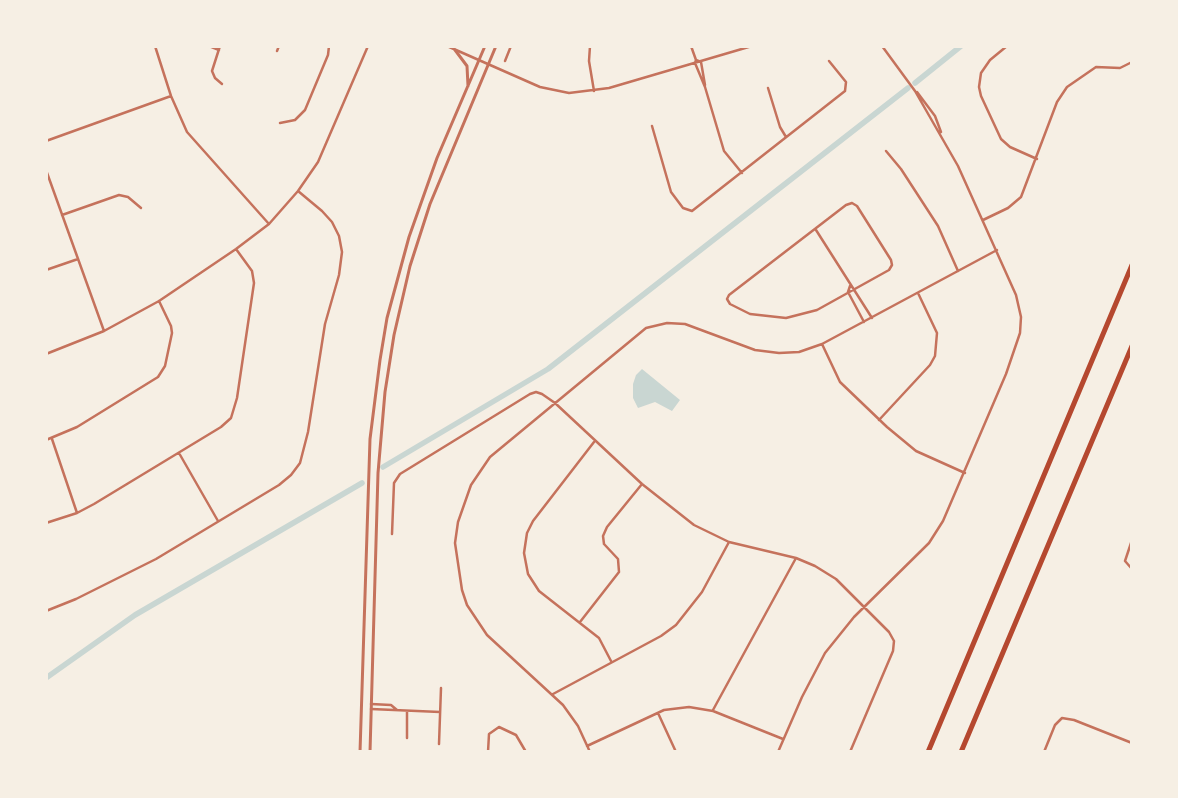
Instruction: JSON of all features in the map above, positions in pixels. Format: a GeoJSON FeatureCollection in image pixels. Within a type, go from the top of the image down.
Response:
{"type":"FeatureCollection","features":[{"type":"Feature","properties":{"kind":"highway"},"geometry":{"type":"LineString","coordinates":[[928,752],[1132,266]]}},
{"type":"Feature","properties":{"kind":"highway"},"geometry":{"type":"LineString","coordinates":[[962,752],[1132,346]]}},
{"type":"Feature","properties":{"kind":"street"},"geometry":{"type":"LineString","coordinates":[[155,46],[171,96],[190,137],[269,224]]}},
{"type":"Feature","properties":{"kind":"street"},"geometry":{"type":"LineString","coordinates":[[209,46],[219,50]]}},
{"type":"Feature","properties":{"kind":"street"},"geometry":{"type":"LineString","coordinates":[[220,46],[212,70],[215,78],[222,84]]}},
{"type":"Feature","properties":{"kind":"street"},"geometry":{"type":"LineString","coordinates":[[277,51],[279,46]]}},
{"type":"Feature","properties":{"kind":"street"},"geometry":{"type":"LineString","coordinates":[[280,123],[295,120],[305,110],[328,55],[329,46]]}},
{"type":"Feature","properties":{"kind":"street"},"geometry":{"type":"LineString","coordinates":[[46,354],[104,330],[159,301],[236,250],[269,224],[298,191],[318,162],[368,46]]}},
{"type":"Feature","properties":{"kind":"street"},"geometry":{"type":"LineString","coordinates":[[447,46],[548,90],[569,93],[594,91],[752,46]]}},
{"type":"Feature","properties":{"kind":"street"},"geometry":{"type":"LineString","coordinates":[[360,752],[370,438],[387,318],[408,237],[437,158],[485,46]]}},
{"type":"Feature","properties":{"kind":"street"},"geometry":{"type":"LineString","coordinates":[[370,752],[380,448],[385,392],[394,335],[410,266],[427,212],[496,46]]}},
{"type":"Feature","properties":{"kind":"street"},"geometry":{"type":"LineString","coordinates":[[505,61],[511,46]]}},
{"type":"Feature","properties":{"kind":"street"},"geometry":{"type":"LineString","coordinates":[[590,46],[589,61],[594,91]]}},
{"type":"Feature","properties":{"kind":"street"},"geometry":{"type":"LineString","coordinates":[[691,46],[724,151],[742,173]]}},
{"type":"Feature","properties":{"kind":"street"},"geometry":{"type":"LineString","coordinates":[[778,752],[819,663],[844,628],[929,543],[944,521],[1013,356],[1020,333],[1019,303],[997,250],[941,134],[935,116],[882,46]]}},
{"type":"Feature","properties":{"kind":"street"},"geometry":{"type":"LineString","coordinates":[[1007,46],[990,60],[980,73],[979,86],[981,96],[1001,139],[1010,148],[1037,159]]}},
{"type":"Feature","properties":{"kind":"street"},"geometry":{"type":"LineString","coordinates":[[455,50],[467,66],[467,89]]}},
{"type":"Feature","properties":{"kind":"street"},"geometry":{"type":"LineString","coordinates":[[652,126],[671,192],[685,209],[692,211],[697,209],[846,89],[843,77],[830,61]]}},
{"type":"Feature","properties":{"kind":"street"},"geometry":{"type":"LineString","coordinates":[[701,62],[705,87]]}},
{"type":"Feature","properties":{"kind":"street"},"geometry":{"type":"LineString","coordinates":[[983,220],[1018,201],[1037,159],[1057,102],[1067,88],[1096,67],[1120,68],[1132,62]]}},
{"type":"Feature","properties":{"kind":"street"},"geometry":{"type":"LineString","coordinates":[[768,88],[780,127],[786,137]]}},
{"type":"Feature","properties":{"kind":"street"},"geometry":{"type":"LineString","coordinates":[[915,91],[941,134]]}},
{"type":"Feature","properties":{"kind":"street"},"geometry":{"type":"LineString","coordinates":[[46,141],[171,96]]}},
{"type":"Feature","properties":{"kind":"street"},"geometry":{"type":"LineString","coordinates":[[886,151],[901,169],[938,226],[958,271]]}},
{"type":"Feature","properties":{"kind":"street"},"geometry":{"type":"LineString","coordinates":[[46,170],[104,330]]}},
{"type":"Feature","properties":{"kind":"street"},"geometry":{"type":"LineString","coordinates":[[46,611],[142,567],[285,480],[300,463],[306,446],[325,324],[339,274],[342,252],[339,236],[332,222],[298,191]]}},
{"type":"Feature","properties":{"kind":"street"},"geometry":{"type":"LineString","coordinates":[[62,215],[118,195],[128,197],[141,208]]}},
{"type":"Feature","properties":{"kind":"street"},"geometry":{"type":"LineString","coordinates":[[852,203],[857,206],[891,260],[892,265],[886,272],[817,310],[786,318],[750,314],[732,306],[728,301],[729,295],[816,230],[846,205],[852,203]]}},
{"type":"Feature","properties":{"kind":"street"},"geometry":{"type":"LineString","coordinates":[[816,230],[872,318]]}},
{"type":"Feature","properties":{"kind":"street"},"geometry":{"type":"LineString","coordinates":[[46,522],[77,513],[225,424],[235,409],[254,283],[252,271],[236,250]]}},
{"type":"Feature","properties":{"kind":"street"},"geometry":{"type":"LineString","coordinates":[[590,752],[571,716],[553,694],[499,648],[478,624],[462,590],[455,543],[461,509],[480,471],[497,449],[640,332],[662,323],[692,326],[760,351],[790,353],[822,344],[997,250]]}},
{"type":"Feature","properties":{"kind":"street"},"geometry":{"type":"LineString","coordinates":[[46,270],[78,259]]}},
{"type":"Feature","properties":{"kind":"street"},"geometry":{"type":"LineString","coordinates":[[850,286],[848,292],[864,322]]}},
{"type":"Feature","properties":{"kind":"street"},"geometry":{"type":"LineString","coordinates":[[879,420],[930,365],[935,356],[937,333],[918,293]]}},
{"type":"Feature","properties":{"kind":"street"},"geometry":{"type":"LineString","coordinates":[[46,440],[100,414],[158,376],[165,366],[172,333],[159,301]]}},
{"type":"Feature","properties":{"kind":"street"},"geometry":{"type":"LineString","coordinates":[[822,344],[840,382],[879,420],[916,451],[965,473]]}},
{"type":"Feature","properties":{"kind":"street"},"geometry":{"type":"LineString","coordinates":[[392,534],[394,483],[400,474],[534,392],[542,394],[642,484],[694,525],[729,542],[796,558],[830,575],[889,632],[894,646],[850,752]]}},
{"type":"Feature","properties":{"kind":"street"},"geometry":{"type":"LineString","coordinates":[[52,438],[77,513]]}},
{"type":"Feature","properties":{"kind":"street"},"geometry":{"type":"LineString","coordinates":[[595,441],[533,521],[525,543],[526,565],[532,582],[546,598],[580,622],[602,642],[611,661]]}},
{"type":"Feature","properties":{"kind":"street"},"geometry":{"type":"LineString","coordinates":[[179,453],[218,521]]}},
{"type":"Feature","properties":{"kind":"street"},"geometry":{"type":"LineString","coordinates":[[580,622],[618,572],[618,559],[604,544],[603,536],[607,528],[642,484]]}},
{"type":"Feature","properties":{"kind":"street"},"geometry":{"type":"LineString","coordinates":[[1132,540],[1125,561],[1132,569]]}},
{"type":"Feature","properties":{"kind":"street"},"geometry":{"type":"LineString","coordinates":[[553,694],[611,661],[661,636],[676,625],[702,592],[729,542]]}},
{"type":"Feature","properties":{"kind":"street"},"geometry":{"type":"LineString","coordinates":[[713,711],[796,558]]}},
{"type":"Feature","properties":{"kind":"street"},"geometry":{"type":"LineString","coordinates":[[439,744],[441,688]]}},
{"type":"Feature","properties":{"kind":"street"},"geometry":{"type":"LineString","coordinates":[[371,704],[391,705],[397,710]]}},
{"type":"Feature","properties":{"kind":"street"},"geometry":{"type":"LineString","coordinates":[[587,746],[658,713],[689,707],[713,711],[784,740]]}},
{"type":"Feature","properties":{"kind":"street"},"geometry":{"type":"LineString","coordinates":[[371,709],[440,712]]}},
{"type":"Feature","properties":{"kind":"street"},"geometry":{"type":"LineString","coordinates":[[407,711],[407,738]]}},
{"type":"Feature","properties":{"kind":"street"},"geometry":{"type":"LineString","coordinates":[[658,713],[676,752]]}},
{"type":"Feature","properties":{"kind":"street"},"geometry":{"type":"LineString","coordinates":[[1044,752],[1055,725],[1062,718],[1074,720],[1132,743]]}},
{"type":"Feature","properties":{"kind":"street"},"geometry":{"type":"LineString","coordinates":[[488,752],[489,734],[499,727],[516,735],[526,752]]}},
{"type":"Feature","properties":{"kind":"shaded area"},"geometry":{"type":"Polygon","coordinates":[[[642,369],[680,400],[672,411],[655,402],[638,408],[633,398],[633,384],[636,375],[642,369]]]}},
{"type":"Feature","properties":{"kind":"waterway"},"geometry":{"type":"LineString","coordinates":[[915,83],[961,46]]}},
{"type":"Feature","properties":{"kind":"waterway"},"geometry":{"type":"LineString","coordinates":[[383,467],[548,369],[908,88]]}},
{"type":"Feature","properties":{"kind":"waterway"},"geometry":{"type":"LineString","coordinates":[[46,678],[135,615],[362,483]]}}]}
